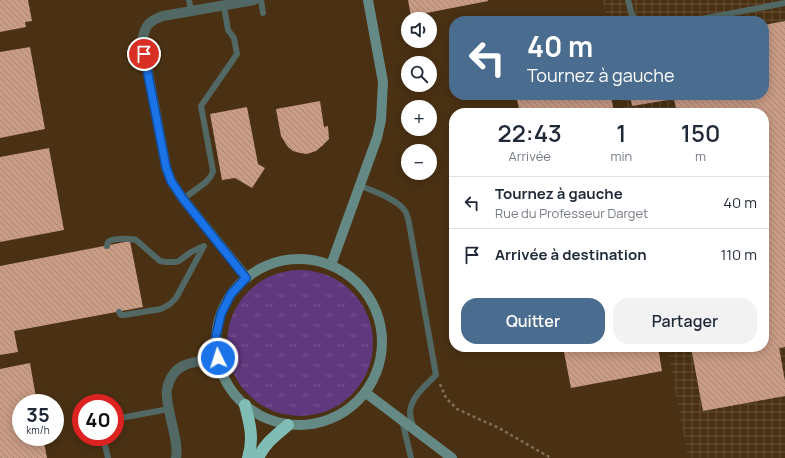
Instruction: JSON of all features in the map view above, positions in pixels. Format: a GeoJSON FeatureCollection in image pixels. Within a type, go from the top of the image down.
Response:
{"type":"FeatureCollection","features":[{"type":"Feature","properties":{"kind":"highway"},"geometry":{"type":"LineString","coordinates":[[245,405],[252,443],[248,458]]}},
{"type":"Feature","properties":{"kind":"highway"},"geometry":{"type":"LineString","coordinates":[[258,458],[262,450],[270,441],[288,425]]}},
{"type":"Feature","properties":{"kind":"street"},"geometry":{"type":"LineString","coordinates":[[246,278],[183,199],[171,181],[166,167],[142,41],[148,24],[154,19],[163,16],[254,0]]}},
{"type":"Feature","properties":{"kind":"street"},"geometry":{"type":"LineString","coordinates":[[331,265],[377,138],[381,120],[383,82],[368,0]]}},
{"type":"Feature","properties":{"kind":"street"},"geometry":{"type":"LineString","coordinates":[[308,259],[331,265],[352,278],[369,297],[380,320],[383,345],[378,370],[366,393],[350,408],[331,420],[310,425],[288,425],[265,418],[245,405],[227,384],[218,358],[216,336],[221,314],[231,294],[246,278],[266,266],[287,260],[308,259]]}},
{"type":"Feature","properties":{"kind":"street"},"geometry":{"type":"LineString","coordinates":[[176,458],[177,445],[166,390],[170,378],[176,370],[185,365],[218,358]]}},
{"type":"Feature","properties":{"kind":"street"},"geometry":{"type":"LineString","coordinates":[[366,393],[452,458]]}},
{"type":"Feature","properties":{"kind":"lane"},"geometry":{"type":"LineString","coordinates":[[189,0],[191,11]]}},
{"type":"Feature","properties":{"kind":"lane"},"geometry":{"type":"LineString","coordinates":[[262,0],[263,13]]}},
{"type":"Feature","properties":{"kind":"lane"},"geometry":{"type":"LineString","coordinates":[[628,0],[633,16]]}},
{"type":"Feature","properties":{"kind":"lane"},"geometry":{"type":"LineString","coordinates":[[717,16],[785,3]]}},
{"type":"Feature","properties":{"kind":"lane"},"geometry":{"type":"LineString","coordinates":[[183,199],[206,182],[213,171],[201,106],[237,54],[234,38],[228,30],[224,6]]}},
{"type":"Feature","properties":{"kind":"lane"},"geometry":{"type":"LineString","coordinates":[[360,186],[400,205],[406,212],[409,223],[436,375],[422,389],[411,406],[410,414],[414,429]]}},
{"type":"Feature","properties":{"kind":"lane"},"geometry":{"type":"LineString","coordinates":[[107,246],[107,243],[110,241],[131,238],[136,240],[160,261],[176,262],[191,252],[204,246],[214,237]]}},
{"type":"Feature","properties":{"kind":"lane"},"geometry":{"type":"LineString","coordinates":[[118,312],[121,315],[124,315],[161,309],[170,304],[176,298],[204,246]]}},
{"type":"Feature","properties":{"kind":"lane"},"geometry":{"type":"LineString","coordinates":[[124,417],[169,409]]}},
{"type":"Feature","properties":{"kind":"lane"},"geometry":{"type":"LineString","coordinates":[[402,420],[410,458]]}},
{"type":"Feature","properties":{"kind":"lane"},"geometry":{"type":"LineString","coordinates":[[105,446],[108,458]]}},
{"type":"Feature","properties":{"kind":"path"},"geometry":{"type":"LineString","coordinates":[[436,375],[446,398],[457,410],[499,428],[551,458]]}},
{"type":"Feature","properties":{"kind":"shaded area"},"geometry":{"type":"Polygon","coordinates":[[[0,0],[785,0],[785,458],[0,458],[0,0]]]}},
{"type":"Feature","properties":{"kind":"shaded area"},"geometry":{"type":"Polygon","coordinates":[[[603,0],[785,0],[785,458],[688,458],[668,352],[769,352],[769,108],[623,108],[621,100],[769,100],[769,16],[606,16],[603,0]]]}},
{"type":"Feature","properties":{"kind":"green space"},"geometry":{"type":"Polygon","coordinates":[[[300,270],[328,276],[346,287],[356,297],[367,315],[373,343],[367,371],[356,389],[346,399],[328,410],[300,416],[272,410],[254,399],[244,389],[233,371],[227,343],[233,315],[244,297],[254,287],[272,276],[300,270]]]}},
{"type":"Feature","properties":{"kind":"building"},"geometry":{"type":"Polygon","coordinates":[[[0,0],[28,0],[32,21],[25,22],[26,27],[0,32],[0,0]]]}},
{"type":"Feature","properties":{"kind":"building"},"geometry":{"type":"Polygon","coordinates":[[[408,0],[488,0],[432,12],[410,12],[408,0]]]}},
{"type":"Feature","properties":{"kind":"building"},"geometry":{"type":"Polygon","coordinates":[[[785,21],[785,347],[779,348],[785,381],[785,396],[703,411],[692,352],[769,352],[769,108],[676,108],[674,100],[769,100],[769,24],[785,21]]]}},
{"type":"Feature","properties":{"kind":"building"},"geometry":{"type":"Polygon","coordinates":[[[30,47],[45,129],[0,138],[0,52],[30,47]]]}},
{"type":"Feature","properties":{"kind":"building"},"geometry":{"type":"Polygon","coordinates":[[[517,100],[612,100],[613,108],[519,108],[517,100]]]}},
{"type":"Feature","properties":{"kind":"building"},"geometry":{"type":"Polygon","coordinates":[[[631,100],[668,100],[632,106],[631,100]]]}},
{"type":"Feature","properties":{"kind":"building"},"geometry":{"type":"Polygon","coordinates":[[[320,101],[324,127],[328,126],[329,139],[316,151],[307,154],[293,151],[288,147],[281,136],[276,109],[320,101]]]}},
{"type":"Feature","properties":{"kind":"building"},"geometry":{"type":"Polygon","coordinates":[[[247,107],[258,164],[265,168],[252,188],[235,178],[222,180],[210,114],[247,107]]]}},
{"type":"Feature","properties":{"kind":"building"},"geometry":{"type":"Polygon","coordinates":[[[49,148],[64,230],[0,242],[0,157],[49,148]]]}},
{"type":"Feature","properties":{"kind":"building"},"geometry":{"type":"Polygon","coordinates":[[[130,241],[143,307],[14,331],[18,352],[0,355],[0,266],[130,241]]]}},
{"type":"Feature","properties":{"kind":"building"},"geometry":{"type":"Polygon","coordinates":[[[564,352],[659,352],[662,371],[571,388],[564,352]]]}},
{"type":"Feature","properties":{"kind":"building"},"geometry":{"type":"Polygon","coordinates":[[[30,363],[35,394],[12,394],[12,446],[45,446],[47,458],[0,458],[0,369],[30,363]]]}},
{"type":"Feature","properties":{"kind":"route"},"geometry":{"type":"LineString","coordinates":[[144,54],[166,167],[171,181],[183,199],[246,278],[231,294],[221,314],[216,336],[218,358]]}}]}
